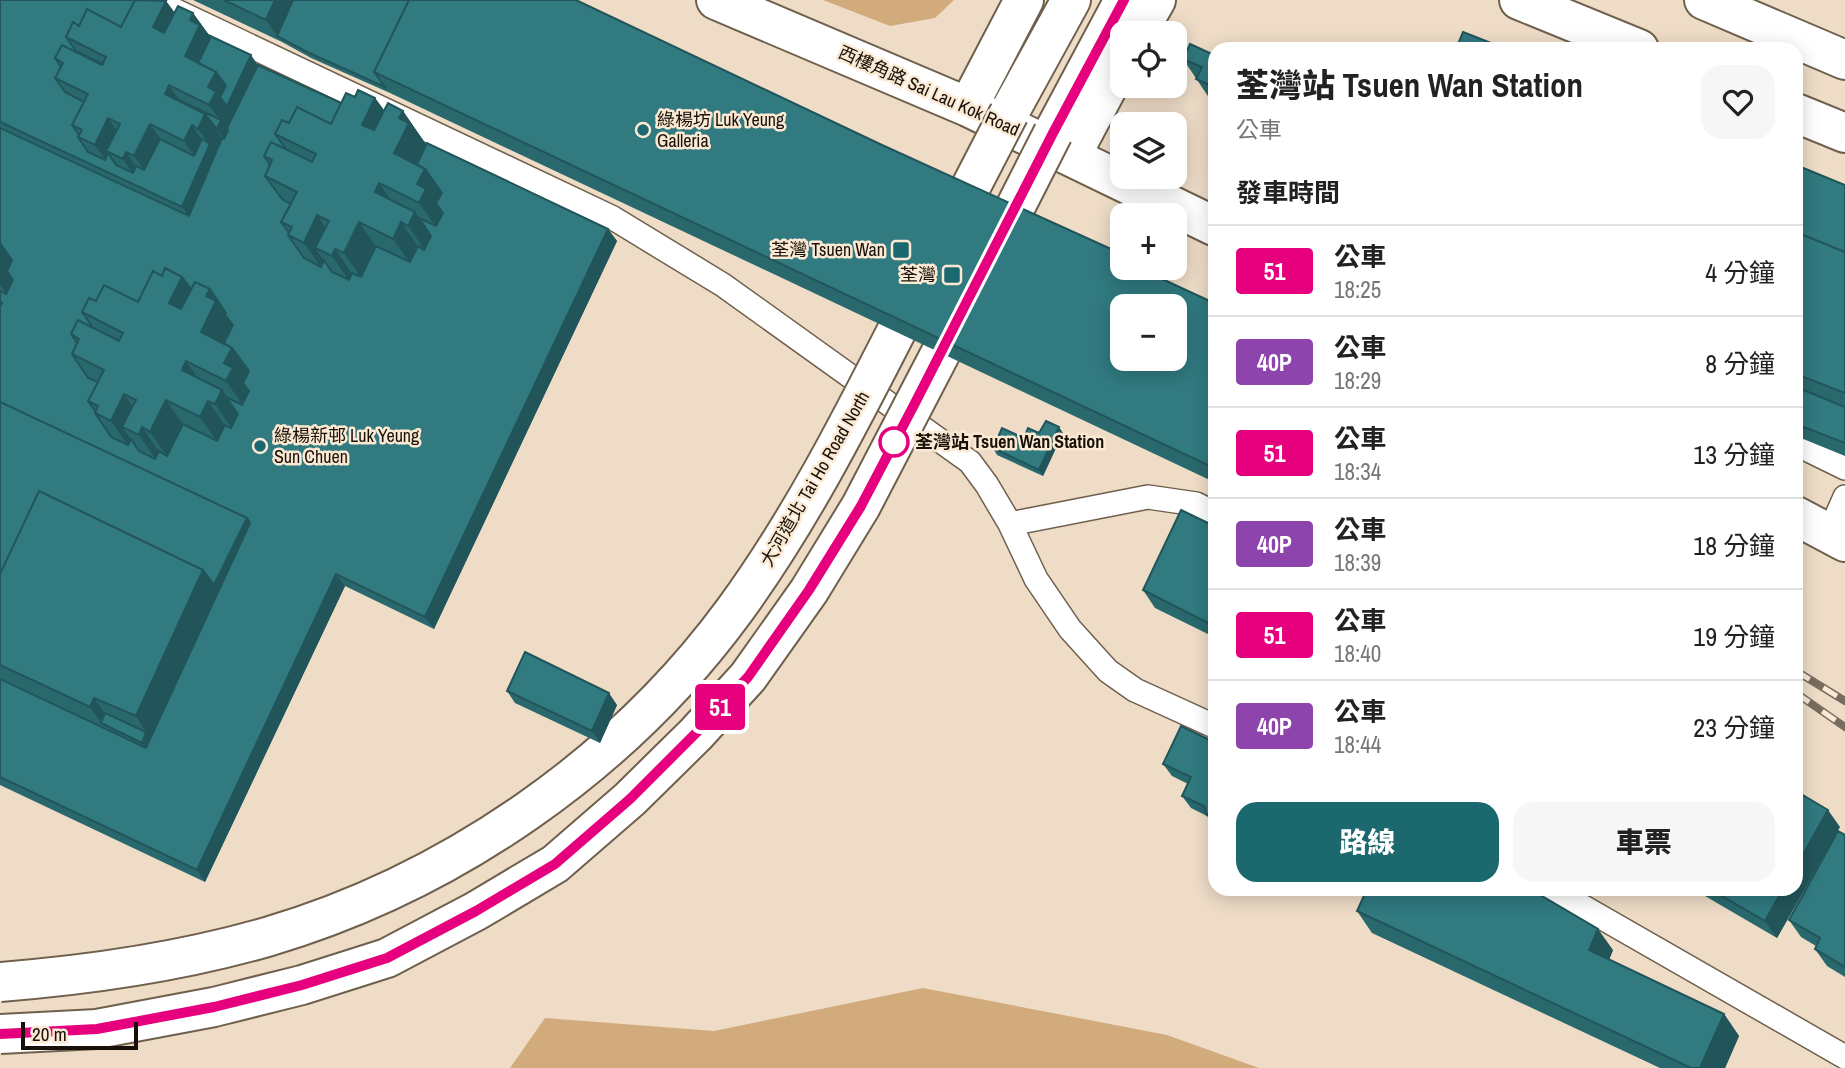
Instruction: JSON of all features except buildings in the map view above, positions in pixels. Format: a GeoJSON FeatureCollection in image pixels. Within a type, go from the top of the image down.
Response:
{"type":"FeatureCollection","features":[{"type":"Feature","properties":{"kind":"main road","name":"西樓角路 Sai Lau Kok Road"},"geometry":{"type":"LineString","coordinates":[[716,0],[968,107],[1208,223]]}},
{"type":"Feature","properties":{"kind":"main road"},"geometry":{"type":"LineString","coordinates":[[968,107],[1024,0]]}},
{"type":"Feature","properties":{"kind":"main road","name":"大河道北 Tai Ho Road North"},"geometry":{"type":"LineString","coordinates":[[0,982],[65,977],[135,967],[201,953],[267,937],[356,904],[429,871],[486,838],[543,800],[634,723],[705,649],[763,571],[791,527],[1071,0]]}},
{"type":"Feature","properties":{"kind":"main road"},"geometry":{"type":"LineString","coordinates":[[0,1034],[97,1029],[214,1007],[302,985],[387,958],[476,911],[555,864],[630,799],[748,677],[809,590],[861,506],[1124,0]]}},
{"type":"Feature","properties":{"kind":"main road"},"geometry":{"type":"LineString","coordinates":[[1144,21],[1156,0]]}},
{"type":"Feature","properties":{"kind":"main road"},"geometry":{"type":"LineString","coordinates":[[1519,0],[1622,42]]}},
{"type":"Feature","properties":{"kind":"main road"},"geometry":{"type":"LineString","coordinates":[[1704,0],[1803,42]]}},
{"type":"Feature","properties":{"kind":"main road"},"geometry":{"type":"LineString","coordinates":[[1803,42],[1845,60]]}},
{"type":"Feature","properties":{"kind":"main road"},"geometry":{"type":"LineString","coordinates":[[1071,156],[1110,83]]}},
{"type":"Feature","properties":{"kind":"main road"},"geometry":{"type":"LineString","coordinates":[[1803,116],[1845,133]]}},
{"type":"Feature","properties":{"kind":"main road"},"geometry":{"type":"LineString","coordinates":[[1803,520],[1837,538]]}},
{"type":"Feature","properties":{"kind":"lane"},"geometry":{"type":"LineString","coordinates":[[153,0],[613,218],[712,279],[970,462],[1010,524],[1036,579],[1070,629],[1108,671],[1135,690],[1208,723]]}},
{"type":"Feature","properties":{"kind":"lane"},"geometry":{"type":"LineString","coordinates":[[1803,447],[1845,468]]}},
{"type":"Feature","properties":{"kind":"lane"},"geometry":{"type":"LineString","coordinates":[[1010,524],[1148,497],[1196,504],[1208,510]]}},
{"type":"Feature","properties":{"kind":"lane"},"geometry":{"type":"LineString","coordinates":[[1837,538],[1845,497]]}},
{"type":"Feature","properties":{"kind":"lane"},"geometry":{"type":"LineString","coordinates":[[1564,896],[1845,1057]]}},
{"type":"Feature","properties":{"kind":"shaded area"},"geometry":{"type":"Polygon","coordinates":[[[823,0],[954,0],[935,18],[890,26],[823,0]]]}},
{"type":"Feature","properties":{"kind":"shaded area"},"geometry":{"type":"Polygon","coordinates":[[[923,988],[1167,1035],[1259,1068],[510,1068],[545,1018],[714,1031],[923,988]]]}},
{"type":"Feature","properties":{"kind":"railway"},"geometry":{"type":"LineString","coordinates":[[1803,675],[1845,701]]}},
{"type":"Feature","properties":{"kind":"railway"},"geometry":{"type":"LineString","coordinates":[[1803,698],[1845,727]]}},
{"type":"Feature","properties":{"kind":"bus line","name":"51"},"geometry":{"type":"LineString","coordinates":[[0,1034],[97,1029],[214,1007],[302,985],[387,958],[476,911],[555,864],[630,799],[748,677],[809,590],[861,506],[1124,0]]}},
{"type":"Feature","properties":{"kind":"place","name":"綠楊坊 Luk Yeung Galleria"},"geometry":{"type":"Point","coordinates":[643,130]}},
{"type":"Feature","properties":{"kind":"place","name":"荃灣 Tsuen Wan"},"geometry":{"type":"Point","coordinates":[901,250]}},
{"type":"Feature","properties":{"kind":"place","name":"荃灣"},"geometry":{"type":"Point","coordinates":[952,275]}},
{"type":"Feature","properties":{"kind":"place","name":"荃灣站 Tsuen Wan Station"},"geometry":{"type":"Point","coordinates":[894,442]}},
{"type":"Feature","properties":{"kind":"place","name":"綠楊新邨 Luk Yeung Sun Chuen"},"geometry":{"type":"Point","coordinates":[260,446]}}]}
